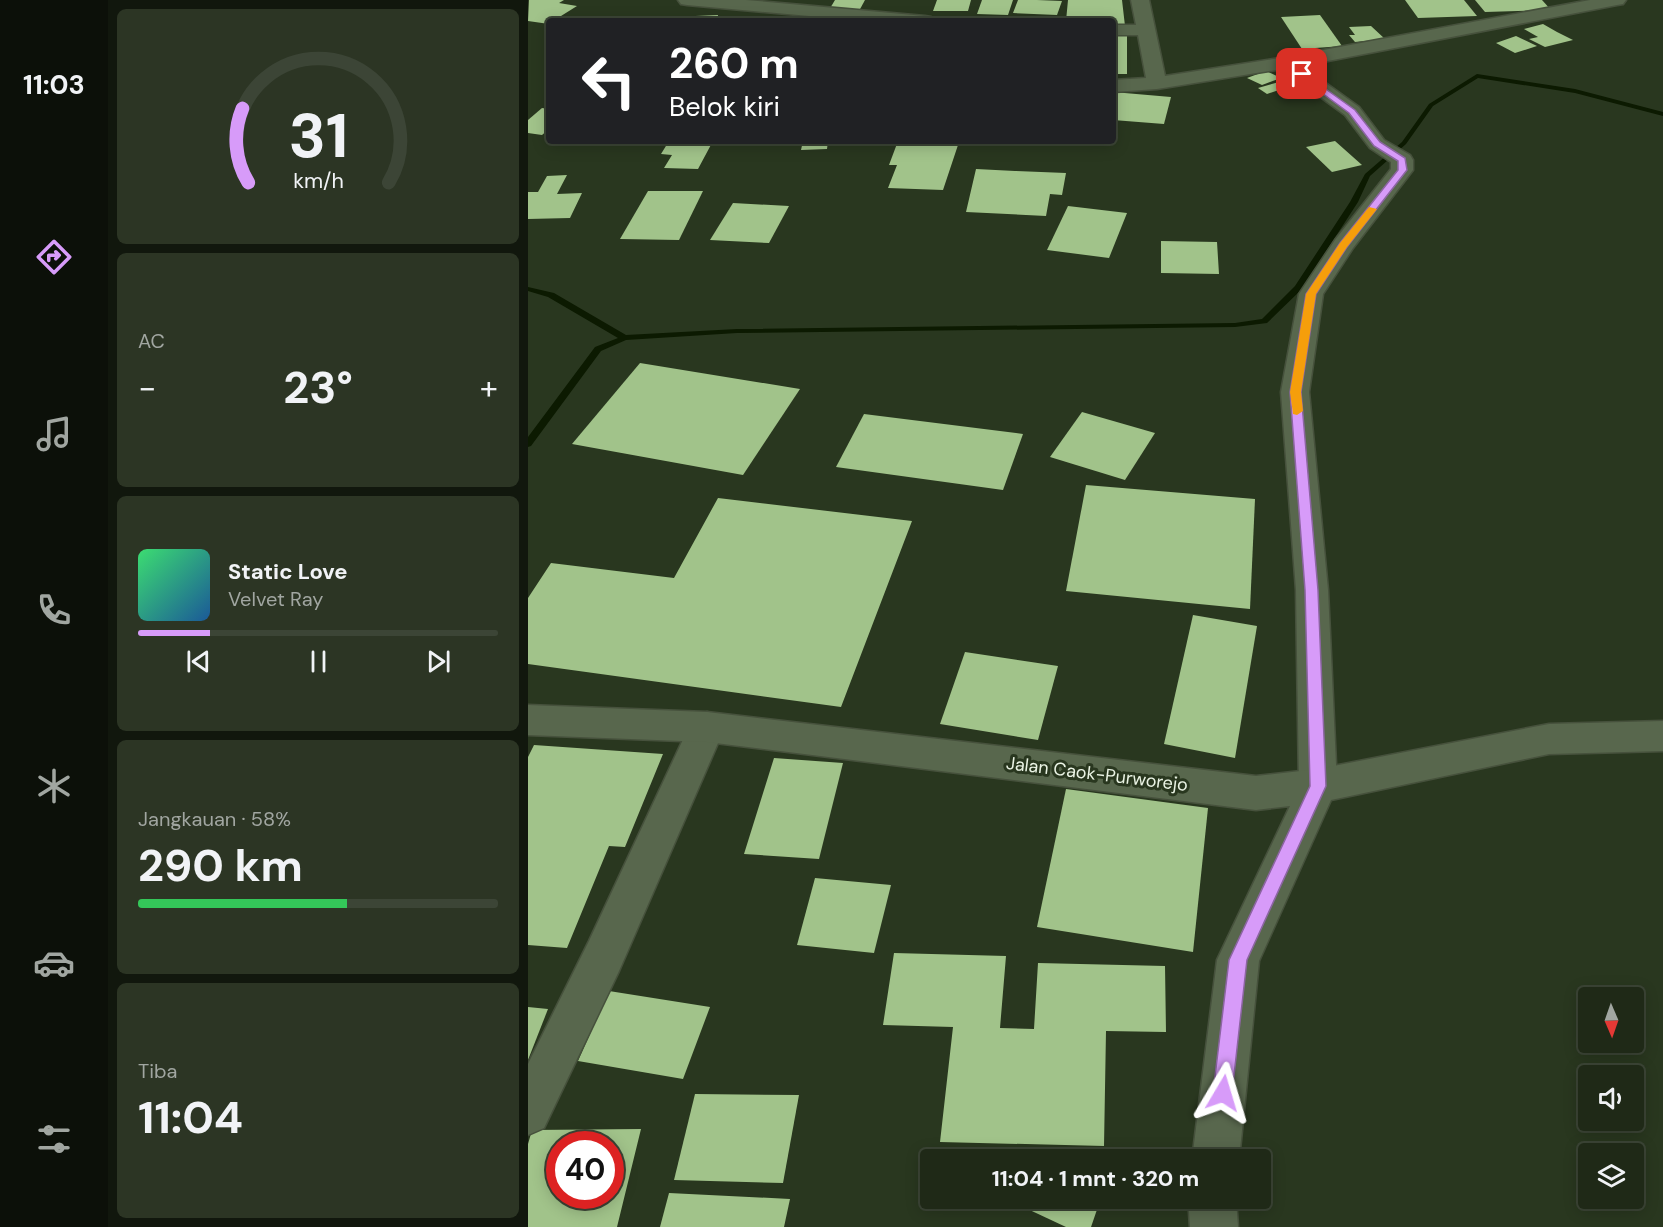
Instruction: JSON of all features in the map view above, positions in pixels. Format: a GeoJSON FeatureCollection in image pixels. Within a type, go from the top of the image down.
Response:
{"type":"FeatureCollection","features":[{"type":"Feature","properties":{"kind":"street"},"geometry":{"type":"LineString","coordinates":[[687,0],[774,5],[897,18]]}},
{"type":"Feature","properties":{"kind":"street"},"geometry":{"type":"LineString","coordinates":[[1140,0],[1157,83]]}},
{"type":"Feature","properties":{"kind":"street"},"geometry":{"type":"LineString","coordinates":[[1116,86],[1157,83],[1286,63],[1617,0]]}},
{"type":"Feature","properties":{"kind":"street"},"geometry":{"type":"LineString","coordinates":[[1116,30],[1145,30]]}},
{"type":"Feature","properties":{"kind":"street"},"geometry":{"type":"LineString","coordinates":[[1216,1149],[1238,960],[1318,786],[1312,590],[1295,392],[1311,294],[1343,245],[1402,170],[1402,160],[1377,144],[1352,111],[1286,63]]}},
{"type":"Feature","properties":{"kind":"street","name":"Jalan Caok-Purworejo"},"geometry":{"type":"LineString","coordinates":[[528,720],[707,727],[1256,794],[1318,786],[1549,739],[1663,736]]}},
{"type":"Feature","properties":{"kind":"street"},"geometry":{"type":"LineString","coordinates":[[528,1112],[604,956],[707,727]]}},
{"type":"Feature","properties":{"kind":"street"},"geometry":{"type":"LineString","coordinates":[[1213,1209],[1214,1227]]}},
{"type":"Feature","properties":{"kind":"building"},"geometry":{"type":"Polygon","coordinates":[[[529,0],[564,0],[559,3],[577,6],[558,18],[546,18],[546,24],[528,21],[529,0]]]}},
{"type":"Feature","properties":{"kind":"building"},"geometry":{"type":"Polygon","coordinates":[[[835,0],[865,0],[859,11],[829,10],[835,0]]]}},
{"type":"Feature","properties":{"kind":"building"},"geometry":{"type":"Polygon","coordinates":[[[937,0],[971,0],[968,11],[933,11],[937,0]]]}},
{"type":"Feature","properties":{"kind":"building"},"geometry":{"type":"Polygon","coordinates":[[[982,0],[1013,0],[1008,15],[977,14],[982,0]]]}},
{"type":"Feature","properties":{"kind":"building"},"geometry":{"type":"Polygon","coordinates":[[[1018,0],[1062,1],[1057,15],[1013,13],[1018,0]]]}},
{"type":"Feature","properties":{"kind":"building"},"geometry":{"type":"Polygon","coordinates":[[[1068,0],[1122,0],[1125,26],[1116,26],[1116,18],[1066,18],[1068,0]]]}},
{"type":"Feature","properties":{"kind":"building"},"geometry":{"type":"Polygon","coordinates":[[[1405,0],[1464,0],[1477,16],[1418,18],[1405,0]]]}},
{"type":"Feature","properties":{"kind":"building"},"geometry":{"type":"Polygon","coordinates":[[[1475,0],[1542,0],[1551,10],[1485,12],[1475,0]]]}},
{"type":"Feature","properties":{"kind":"building"},"geometry":{"type":"Polygon","coordinates":[[[718,15],[718,18],[673,17],[718,15]]]}},
{"type":"Feature","properties":{"kind":"building"},"geometry":{"type":"Polygon","coordinates":[[[1320,15],[1342,46],[1302,49],[1281,17],[1320,15]]]}},
{"type":"Feature","properties":{"kind":"building"},"geometry":{"type":"Polygon","coordinates":[[[1543,24],[1573,40],[1545,47],[1529,39],[1538,37],[1524,29],[1543,24]]]}},
{"type":"Feature","properties":{"kind":"building"},"geometry":{"type":"Polygon","coordinates":[[[1371,26],[1385,39],[1355,42],[1349,35],[1355,35],[1349,27],[1371,26]]]}},
{"type":"Feature","properties":{"kind":"building"},"geometry":{"type":"Polygon","coordinates":[[[1116,33],[1127,33],[1127,74],[1116,74],[1116,33]]]}},
{"type":"Feature","properties":{"kind":"building"},"geometry":{"type":"Polygon","coordinates":[[[1516,36],[1537,46],[1515,53],[1496,43],[1516,36]]]}},
{"type":"Feature","properties":{"kind":"building"},"geometry":{"type":"Polygon","coordinates":[[[1266,71],[1281,78],[1262,85],[1247,78],[1266,71]]]}},
{"type":"Feature","properties":{"kind":"building"},"geometry":{"type":"Polygon","coordinates":[[[1279,82],[1288,87],[1267,94],[1258,88],[1279,82]]]}},
{"type":"Feature","properties":{"kind":"building"},"geometry":{"type":"Polygon","coordinates":[[[1116,92],[1171,97],[1164,124],[1116,120],[1116,92]]]}},
{"type":"Feature","properties":{"kind":"building"},"geometry":{"type":"Polygon","coordinates":[[[542,108],[546,109],[546,132],[542,135],[528,133],[528,120],[542,108]]]}},
{"type":"Feature","properties":{"kind":"building"},"geometry":{"type":"Polygon","coordinates":[[[1335,141],[1362,165],[1332,172],[1306,147],[1335,141]]]}},
{"type":"Feature","properties":{"kind":"building"},"geometry":{"type":"Polygon","coordinates":[[[667,144],[711,144],[698,169],[664,168],[672,155],[661,154],[667,144]]]}},
{"type":"Feature","properties":{"kind":"building"},"geometry":{"type":"Polygon","coordinates":[[[802,144],[828,144],[827,149],[801,150],[802,144]]]}},
{"type":"Feature","properties":{"kind":"building"},"geometry":{"type":"Polygon","coordinates":[[[897,144],[964,144],[958,145],[943,190],[888,188],[897,165],[889,165],[897,144]]]}},
{"type":"Feature","properties":{"kind":"building"},"geometry":{"type":"Polygon","coordinates":[[[976,169],[1066,173],[1062,195],[1050,194],[1046,216],[966,212],[976,169]]]}},
{"type":"Feature","properties":{"kind":"building"},"geometry":{"type":"Polygon","coordinates":[[[567,175],[557,194],[582,193],[570,218],[528,219],[528,192],[538,192],[547,176],[567,175]]]}},
{"type":"Feature","properties":{"kind":"building"},"geometry":{"type":"Polygon","coordinates":[[[648,191],[703,191],[679,240],[620,239],[648,191]]]}},
{"type":"Feature","properties":{"kind":"building"},"geometry":{"type":"Polygon","coordinates":[[[733,203],[789,206],[769,243],[710,240],[733,203]]]}},
{"type":"Feature","properties":{"kind":"building"},"geometry":{"type":"Polygon","coordinates":[[[1068,206],[1127,213],[1109,258],[1047,250],[1068,206]]]}},
{"type":"Feature","properties":{"kind":"building"},"geometry":{"type":"Polygon","coordinates":[[[1161,241],[1217,242],[1219,274],[1161,273],[1161,241]]]}},
{"type":"Feature","properties":{"kind":"building"},"geometry":{"type":"Polygon","coordinates":[[[640,363],[800,389],[743,475],[572,444],[640,363]]]}},
{"type":"Feature","properties":{"kind":"building"},"geometry":{"type":"Polygon","coordinates":[[[1082,412],[1155,433],[1125,480],[1050,457],[1082,412]]]}},
{"type":"Feature","properties":{"kind":"building"},"geometry":{"type":"Polygon","coordinates":[[[864,414],[1023,434],[1003,490],[836,467],[864,414]]]}},
{"type":"Feature","properties":{"kind":"building"},"geometry":{"type":"Polygon","coordinates":[[[1086,485],[1255,499],[1250,609],[1066,591],[1086,485]]]}},
{"type":"Feature","properties":{"kind":"building"},"geometry":{"type":"Polygon","coordinates":[[[718,498],[912,521],[841,707],[528,664],[528,598],[551,563],[674,578],[718,498]]]}},
{"type":"Feature","properties":{"kind":"building"},"geometry":{"type":"Polygon","coordinates":[[[1193,615],[1257,626],[1235,758],[1164,744],[1193,615]]]}},
{"type":"Feature","properties":{"kind":"building"},"geometry":{"type":"Polygon","coordinates":[[[965,652],[1058,666],[1038,740],[940,724],[965,652]]]}},
{"type":"Feature","properties":{"kind":"building"},"geometry":{"type":"Polygon","coordinates":[[[534,745],[663,754],[625,847],[609,846],[567,948],[528,945],[528,757],[534,745]]]}},
{"type":"Feature","properties":{"kind":"building"},"geometry":{"type":"Polygon","coordinates":[[[774,758],[843,763],[819,859],[744,854],[774,758]]]}},
{"type":"Feature","properties":{"kind":"building"},"geometry":{"type":"Polygon","coordinates":[[[1066,789],[1208,808],[1193,952],[1037,927],[1066,789]]]}},
{"type":"Feature","properties":{"kind":"building"},"geometry":{"type":"Polygon","coordinates":[[[815,878],[891,885],[874,953],[797,945],[815,878]]]}},
{"type":"Feature","properties":{"kind":"building"},"geometry":{"type":"Polygon","coordinates":[[[894,953],[1006,956],[1000,1028],[1034,1029],[1038,963],[1165,966],[1166,1032],[1106,1031],[1104,1146],[940,1142],[953,1027],[883,1025],[894,953]]]}},
{"type":"Feature","properties":{"kind":"building"},"geometry":{"type":"Polygon","coordinates":[[[609,991],[710,1007],[683,1079],[578,1061],[609,991]]]}},
{"type":"Feature","properties":{"kind":"building"},"geometry":{"type":"Polygon","coordinates":[[[528,1007],[548,1009],[528,1060],[528,1007]]]}},
{"type":"Feature","properties":{"kind":"building"},"geometry":{"type":"Polygon","coordinates":[[[695,1094],[799,1095],[783,1183],[674,1180],[695,1094]]]}},
{"type":"Feature","properties":{"kind":"building"},"geometry":{"type":"Polygon","coordinates":[[[641,1129],[624,1198],[624,1131],[546,1131],[546,1209],[621,1209],[617,1227],[528,1227],[528,1144],[532,1130],[641,1129]]]}},
{"type":"Feature","properties":{"kind":"building"},"geometry":{"type":"Polygon","coordinates":[[[669,1193],[790,1199],[784,1227],[660,1227],[669,1193]]]}},
{"type":"Feature","properties":{"kind":"building"},"geometry":{"type":"Polygon","coordinates":[[[1028,1209],[1097,1209],[1091,1227],[1066,1227],[1028,1209]]]}},
{"type":"Feature","properties":{"kind":"waterway"},"geometry":{"type":"LineString","coordinates":[[625,338],[737,331],[1235,325],[1264,321],[1298,288],[1354,202],[1367,175],[1404,143],[1431,105],[1477,76],[1575,91],[1663,114]]}},
{"type":"Feature","properties":{"kind":"waterway"},"geometry":{"type":"LineString","coordinates":[[528,289],[551,295],[625,338]]}},
{"type":"Feature","properties":{"kind":"waterway"},"geometry":{"type":"LineString","coordinates":[[528,444],[598,349],[625,338]]}},
{"type":"Feature","properties":{"kind":"slow traffic"},"geometry":{"type":"LineString","coordinates":[[1297,411],[1295,392],[1311,294],[1343,245],[1372,209]]}},
{"type":"Feature","properties":{"kind":"route"},"geometry":{"type":"LineString","coordinates":[[1223,1093],[1238,960],[1318,786],[1312,590],[1295,392],[1311,294],[1343,245],[1402,170],[1402,160],[1377,144],[1352,111],[1302,74]]}}]}
